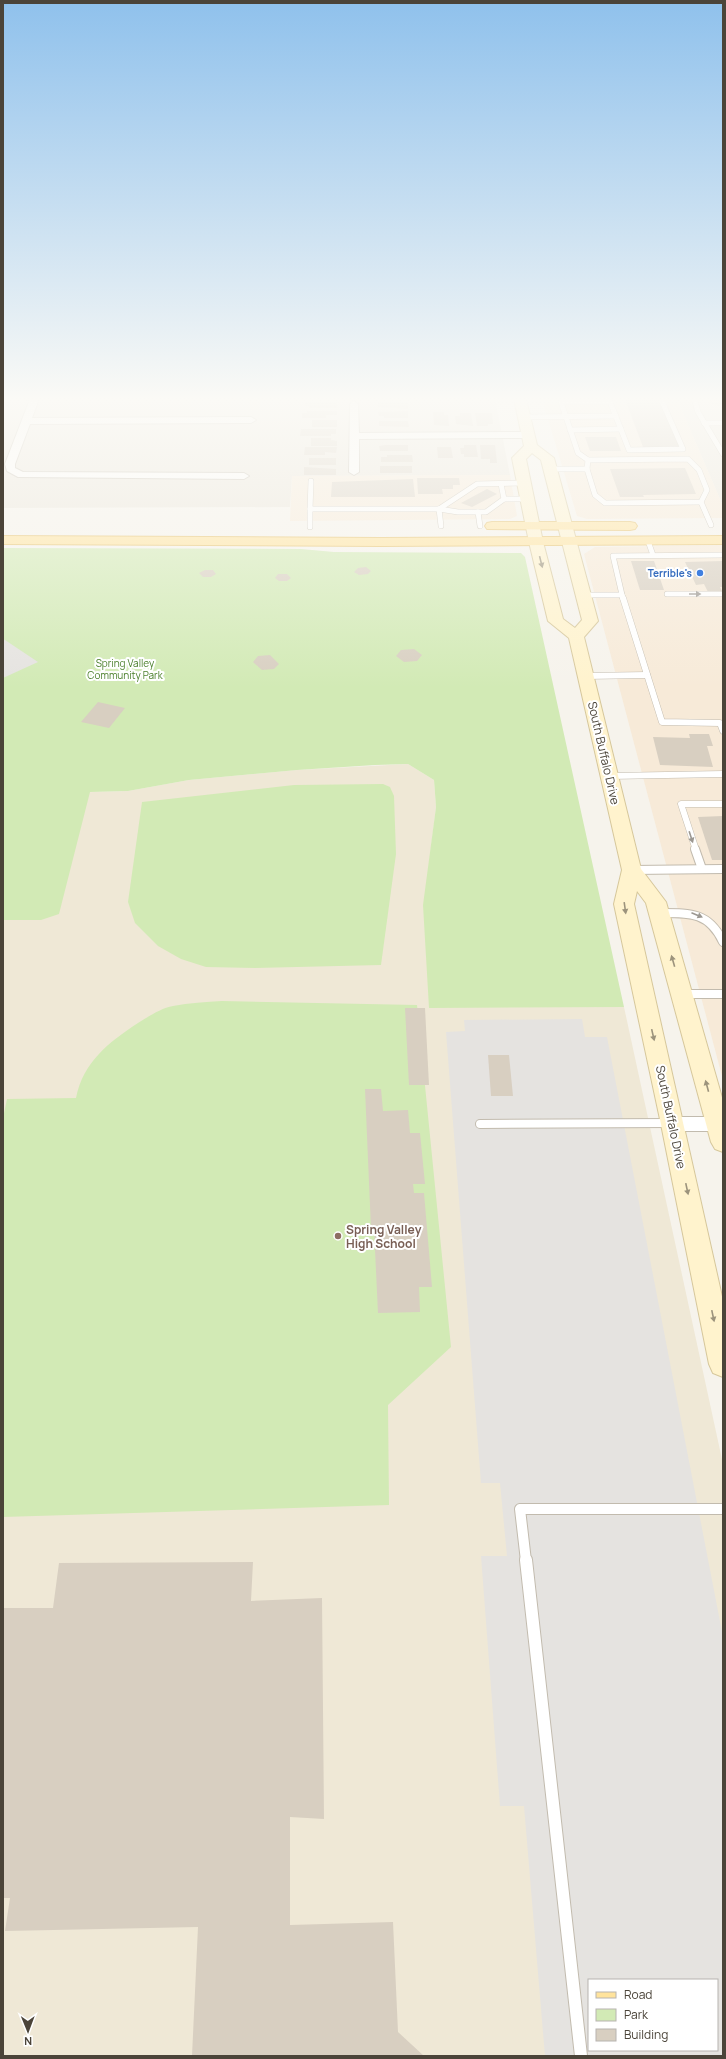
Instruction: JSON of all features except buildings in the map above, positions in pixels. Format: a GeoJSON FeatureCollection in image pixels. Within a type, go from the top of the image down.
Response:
{"type":"FeatureCollection","features":[{"type":"Feature","properties":{"kind":"main road"},"geometry":{"type":"LineString","coordinates":[[526,495],[556,621],[576,636],[590,621],[556,495]]}},
{"type":"Feature","properties":{"kind":"main road"},"geometry":{"type":"LineString","coordinates":[[695,525],[717,525]]}},
{"type":"Feature","properties":{"kind":"main road"},"geometry":{"type":"LineString","coordinates":[[294,527],[325,526]]}},
{"type":"Feature","properties":{"kind":"main road"},"geometry":{"type":"LineString","coordinates":[[426,526],[640,526]]}},
{"type":"Feature","properties":{"kind":"main road"},"geometry":{"type":"LineString","coordinates":[[3,528],[160,527]]}},
{"type":"Feature","properties":{"kind":"main road"},"geometry":{"type":"LineString","coordinates":[[3,540],[536,542],[723,540]]}},
{"type":"Feature","properties":{"kind":"main road","name":"South Buffalo Drive"},"geometry":{"type":"LineString","coordinates":[[576,636],[632,870],[656,902],[721,1130]]}},
{"type":"Feature","properties":{"kind":"main road","name":"South Buffalo Drive"},"geometry":{"type":"LineString","coordinates":[[632,870],[624,904],[673,1124],[723,1364]]}},
{"type":"Feature","properties":{"kind":"street"},"geometry":{"type":"LineString","coordinates":[[673,1124],[721,1130]]}},
{"type":"Feature","properties":{"kind":"lane"},"geometry":{"type":"LineString","coordinates":[[310,495],[310,526]]}},
{"type":"Feature","properties":{"kind":"lane"},"geometry":{"type":"LineString","coordinates":[[439,509],[460,495]]}},
{"type":"Feature","properties":{"kind":"lane"},"geometry":{"type":"LineString","coordinates":[[503,495],[504,499]]}},
{"type":"Feature","properties":{"kind":"lane"},"geometry":{"type":"LineString","coordinates":[[595,495],[605,503],[702,502]]}},
{"type":"Feature","properties":{"kind":"lane"},"geometry":{"type":"LineString","coordinates":[[702,502],[705,495]]}},
{"type":"Feature","properties":{"kind":"lane"},"geometry":{"type":"LineString","coordinates":[[310,509],[439,509],[458,512],[486,512],[504,499],[527,500]]}},
{"type":"Feature","properties":{"kind":"lane"},"geometry":{"type":"LineString","coordinates":[[702,502],[717,525]]}},
{"type":"Feature","properties":{"kind":"lane"},"geometry":{"type":"LineString","coordinates":[[439,509],[442,526]]}},
{"type":"Feature","properties":{"kind":"lane"},"geometry":{"type":"LineString","coordinates":[[478,512],[480,526]]}},
{"type":"Feature","properties":{"kind":"lane"},"geometry":{"type":"LineString","coordinates":[[648,541],[653,555]]}},
{"type":"Feature","properties":{"kind":"lane"},"geometry":{"type":"LineString","coordinates":[[723,555],[613,556],[622,595],[662,722],[720,723],[723,731]]}},
{"type":"Feature","properties":{"kind":"lane"},"geometry":{"type":"LineString","coordinates":[[667,594],[723,594]]}},
{"type":"Feature","properties":{"kind":"lane"},"geometry":{"type":"LineString","coordinates":[[584,595],[622,595]]}},
{"type":"Feature","properties":{"kind":"lane"},"geometry":{"type":"LineString","coordinates":[[586,676],[648,675]]}},
{"type":"Feature","properties":{"kind":"lane"},"geometry":{"type":"LineString","coordinates":[[610,776],[723,774]]}},
{"type":"Feature","properties":{"kind":"lane"},"geometry":{"type":"LineString","coordinates":[[702,869],[681,804],[723,804]]}},
{"type":"Feature","properties":{"kind":"lane"},"geometry":{"type":"LineString","coordinates":[[632,870],[723,868]]}},
{"type":"Feature","properties":{"kind":"lane"},"geometry":{"type":"LineString","coordinates":[[659,912],[691,912],[718,929],[723,942]]}},
{"type":"Feature","properties":{"kind":"lane"},"geometry":{"type":"LineString","coordinates":[[682,994],[723,994]]}},
{"type":"Feature","properties":{"kind":"lane"},"geometry":{"type":"LineString","coordinates":[[480,1124],[673,1124]]}},
{"type":"Feature","properties":{"kind":"lane"},"geometry":{"type":"LineString","coordinates":[[581,2056],[520,1509],[723,1509]]}},
{"type":"Feature","properties":{"kind":"shaded area"},"geometry":{"type":"Polygon","coordinates":[[[3,495],[291,495],[290,507],[3,508],[3,495]]]}},
{"type":"Feature","properties":{"kind":"shaded area"},"geometry":{"type":"Polygon","coordinates":[[[291,495],[513,495],[517,516],[510,519],[290,521],[291,495]]]}},
{"type":"Feature","properties":{"kind":"shaded area"},"geometry":{"type":"Polygon","coordinates":[[[571,495],[718,495],[723,506],[723,518],[587,519],[577,516],[571,495]]]}},
{"type":"Feature","properties":{"kind":"shaded area"},"geometry":{"type":"Polygon","coordinates":[[[718,495],[723,495],[723,506],[718,495]]]}},
{"type":"Feature","properties":{"kind":"shaded area"},"geometry":{"type":"Polygon","coordinates":[[[723,545],[723,1080],[584,554],[595,547],[723,545]]]}},
{"type":"Feature","properties":{"kind":"shaded area"},"geometry":{"type":"Polygon","coordinates":[[[3,639],[5,640],[38,662],[3,678],[3,639]]]}},
{"type":"Feature","properties":{"kind":"shaded area","name":"Spring Valley High School"},"geometry":{"type":"Polygon","coordinates":[[[408,764],[434,780],[436,807],[424,905],[430,1007],[624,1007],[723,1464],[723,2056],[3,2056],[3,802],[61,793],[128,791],[189,780],[297,770],[408,764]]]}},
{"type":"Feature","properties":{"kind":"shaded area"},"geometry":{"type":"Polygon","coordinates":[[[582,1019],[585,1037],[607,1037],[723,1637],[723,2056],[545,2056],[524,1806],[500,1806],[481,1556],[507,1556],[500,1483],[481,1483],[446,1032],[465,1031],[464,1020],[582,1019]]]}},
{"type":"Feature","properties":{"kind":"green space","name":"Spring Valley Community Park"},"geometry":{"type":"Polygon","coordinates":[[[3,548],[301,549],[334,552],[521,553],[525,557],[624,1007],[429,1008],[423,905],[436,807],[434,780],[408,764],[297,770],[189,780],[128,791],[90,792],[59,914],[41,920],[3,920],[3,548]]]}},
{"type":"Feature","properties":{"kind":"green space"},"geometry":{"type":"Polygon","coordinates":[[[383,784],[390,787],[394,796],[396,854],[381,965],[255,968],[206,967],[181,959],[158,946],[135,923],[128,902],[142,802],[294,785],[383,784]]]}},
{"type":"Feature","properties":{"kind":"green space"},"geometry":{"type":"Polygon","coordinates":[[[222,1001],[417,1005],[451,1347],[388,1405],[389,1505],[3,1517],[3,1118],[7,1099],[76,1098],[79,1085],[91,1063],[107,1046],[138,1023],[168,1007],[191,1003],[222,1001]]]}},
{"type":"Feature","properties":{"kind":"place","name":"Terrible's"},"geometry":{"type":"Point","coordinates":[700,573]}},
{"type":"Feature","properties":{"kind":"place","name":"Spring Valley High School"},"geometry":{"type":"Point","coordinates":[338,1236]}}]}
